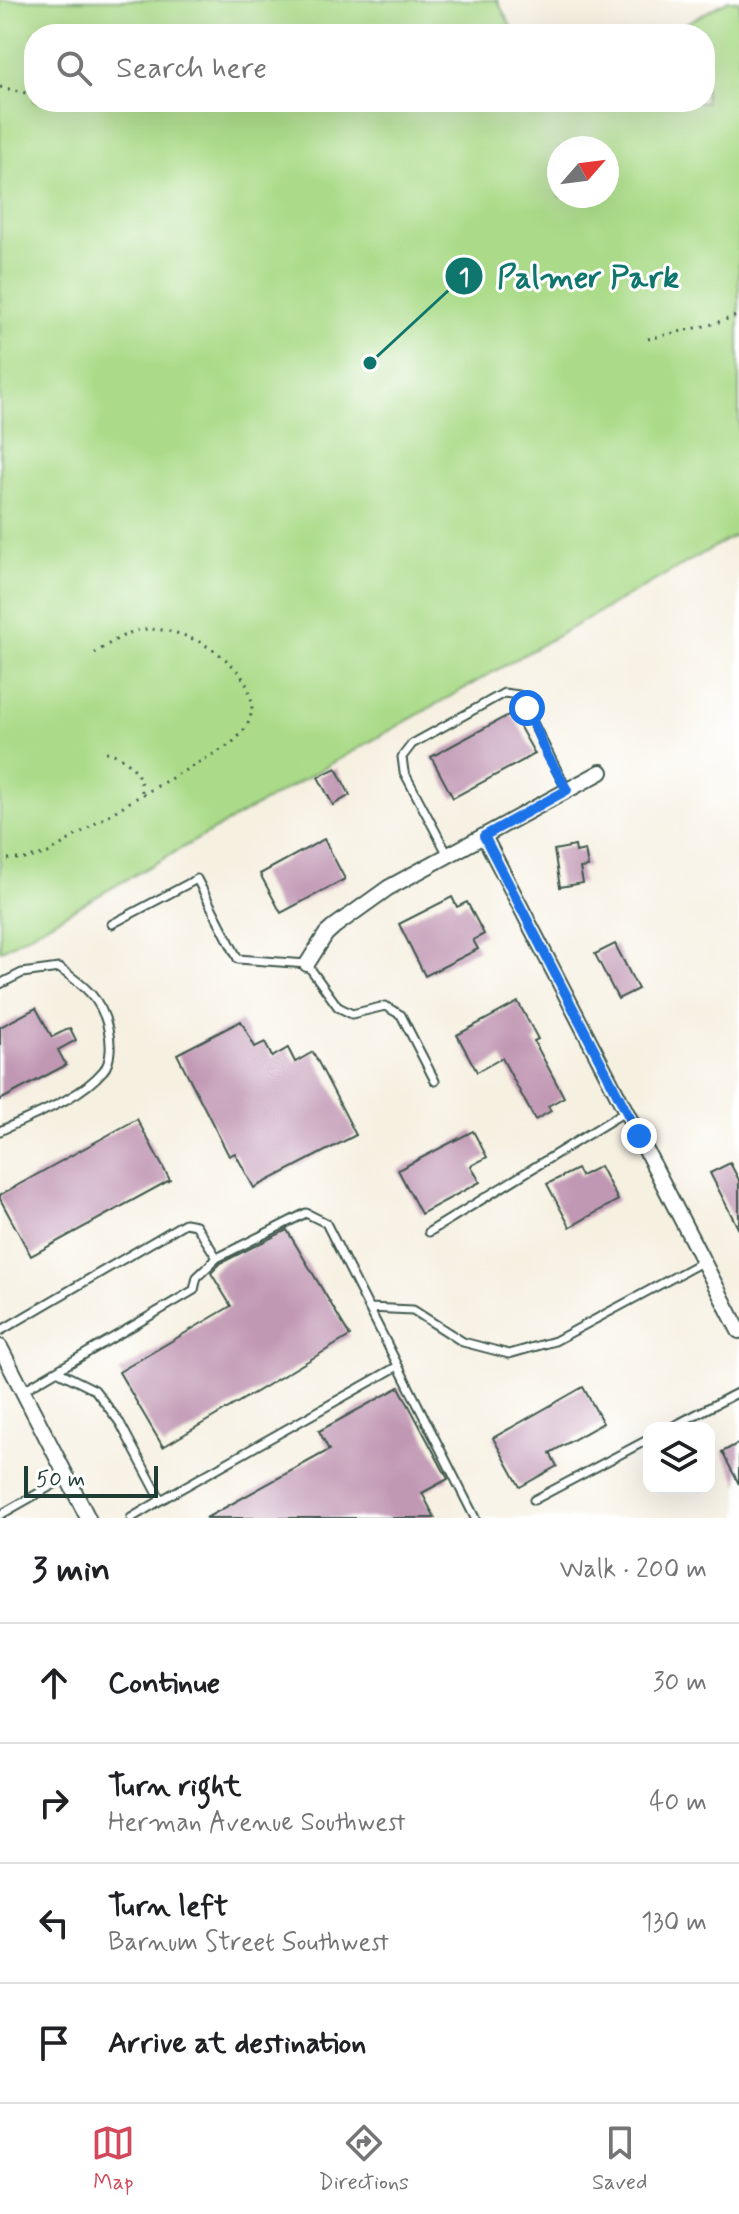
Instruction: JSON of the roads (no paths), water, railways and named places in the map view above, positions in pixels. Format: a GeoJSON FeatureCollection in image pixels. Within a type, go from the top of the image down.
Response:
{"type":"FeatureCollection","features":[{"type":"Feature","properties":{"kind":"street"},"geometry":{"type":"LineString","coordinates":[[307,964],[326,934],[388,888],[601,772]]}},
{"type":"Feature","properties":{"kind":"street"},"geometry":{"type":"LineString","coordinates":[[484,836],[739,1331]]}},
{"type":"Feature","properties":{"kind":"street"},"geometry":{"type":"LineString","coordinates":[[0,1347],[88,1518]]}},
{"type":"Feature","properties":{"kind":"lane"},"geometry":{"type":"LineString","coordinates":[[448,855],[404,772],[402,757],[412,744],[504,693],[519,695],[567,790]]}},
{"type":"Feature","properties":{"kind":"lane"},"geometry":{"type":"LineString","coordinates":[[112,924],[197,879],[238,959],[307,964],[338,1007],[352,1014],[385,1006],[401,1015],[435,1081]]}},
{"type":"Feature","properties":{"kind":"lane"},"geometry":{"type":"LineString","coordinates":[[0,984],[22,973],[59,968],[78,981],[104,1009],[111,1043],[106,1070],[74,1094],[0,1131]]}},
{"type":"Feature","properties":{"kind":"lane"},"geometry":{"type":"LineString","coordinates":[[429,1232],[626,1111]]}},
{"type":"Feature","properties":{"kind":"lane"},"geometry":{"type":"LineString","coordinates":[[22,1391],[194,1290],[197,1277],[217,1258],[306,1213],[326,1223],[475,1518]]}},
{"type":"Feature","properties":{"kind":"lane"},"geometry":{"type":"LineString","coordinates":[[0,1331],[185,1223],[196,1225],[217,1258]]}},
{"type":"Feature","properties":{"kind":"lane"},"geometry":{"type":"LineString","coordinates":[[369,1308],[413,1310],[463,1342],[509,1354],[555,1341],[703,1262]]}},
{"type":"Feature","properties":{"kind":"lane"},"geometry":{"type":"LineString","coordinates":[[131,1518],[398,1366]]}},
{"type":"Feature","properties":{"kind":"lane"},"geometry":{"type":"LineString","coordinates":[[57,1371],[95,1390],[120,1423],[161,1500]]}},
{"type":"Feature","properties":{"kind":"lane"},"geometry":{"type":"LineString","coordinates":[[682,1422],[739,1392]]}},
{"type":"Feature","properties":{"kind":"lane"},"geometry":{"type":"LineString","coordinates":[[534,1500],[643,1442]]}},
{"type":"Feature","properties":{"kind":"lane"},"geometry":{"type":"LineString","coordinates":[[0,1515],[67,1477]]}},
{"type":"Feature","properties":{"kind":"place","name":"Palmer Park"},"geometry":{"type":"Point","coordinates":[370,363]}}]}
